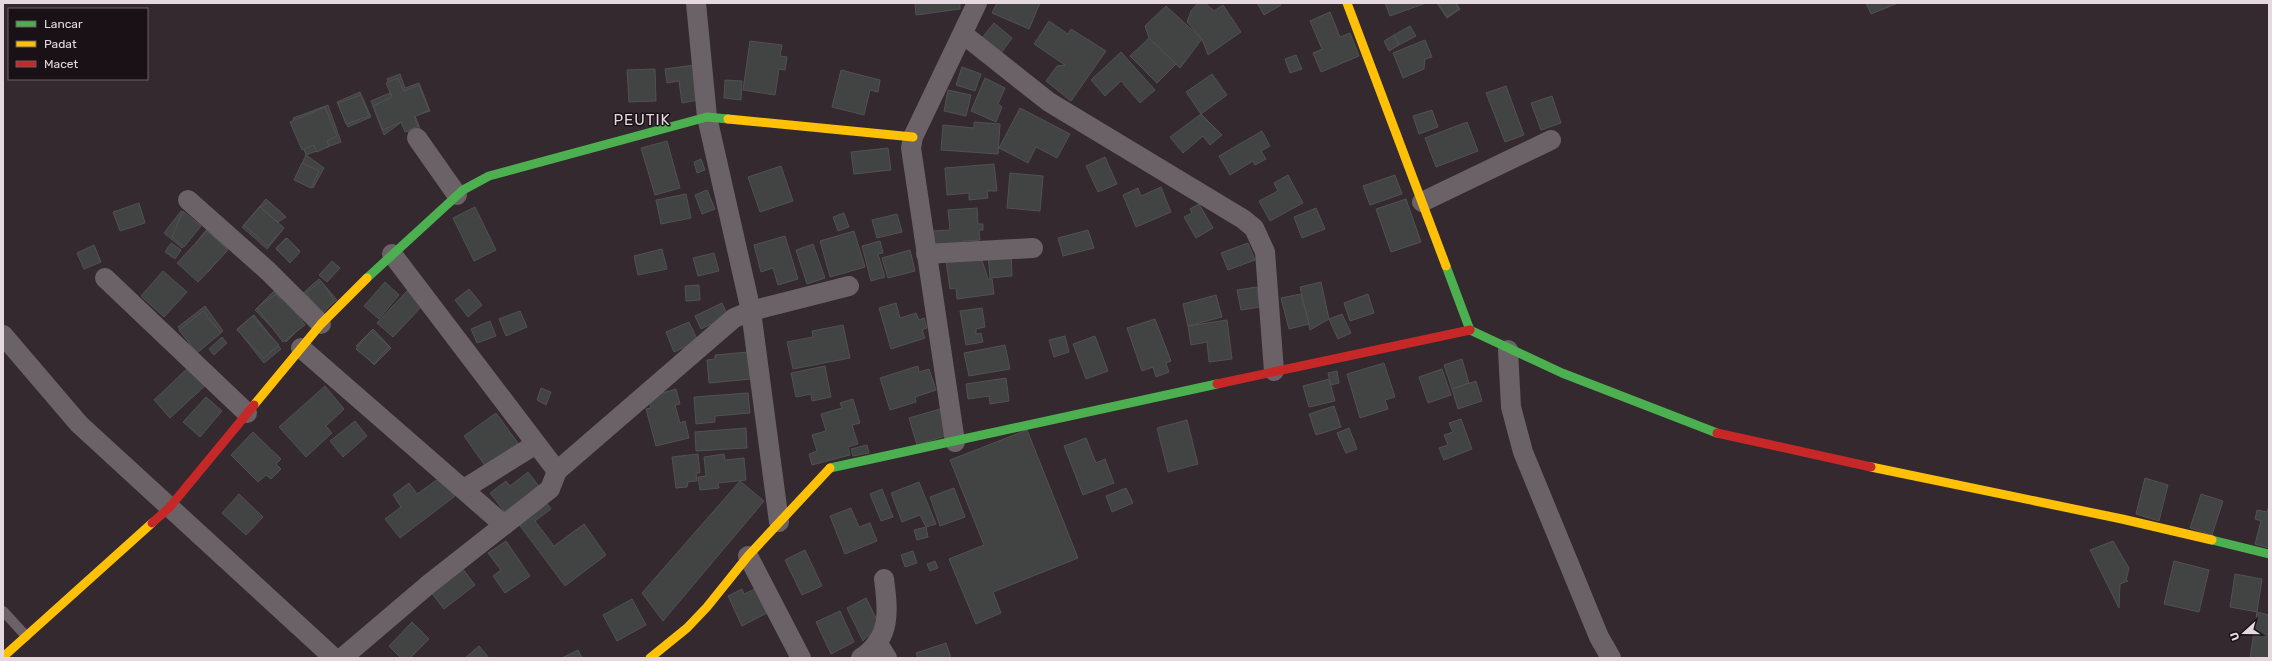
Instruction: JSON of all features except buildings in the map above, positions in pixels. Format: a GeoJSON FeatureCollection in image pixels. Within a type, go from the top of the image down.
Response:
{"type":"FeatureCollection","features":[{"type":"Feature","properties":{"kind":"street"},"geometry":{"type":"LineString","coordinates":[[696,3],[707,117],[750,310],[779,522]]}},
{"type":"Feature","properties":{"kind":"street"},"geometry":{"type":"LineString","coordinates":[[955,442],[911,157],[913,137],[977,3]]}},
{"type":"Feature","properties":{"kind":"street"},"geometry":{"type":"LineString","coordinates":[[1347,3],[1470,330]]}},
{"type":"Feature","properties":{"kind":"street"},"geometry":{"type":"LineString","coordinates":[[963,34],[1049,102],[1243,219],[1254,228],[1265,252],[1274,371]]}},
{"type":"Feature","properties":{"kind":"street"},"geometry":{"type":"LineString","coordinates":[[3,657],[169,508],[321,324],[392,254],[468,186],[489,176],[707,117],[913,137]]}},
{"type":"Feature","properties":{"kind":"street"},"geometry":{"type":"LineString","coordinates":[[417,138],[457,195]]}},
{"type":"Feature","properties":{"kind":"street"},"geometry":{"type":"LineString","coordinates":[[1422,202],[1551,140]]}},
{"type":"Feature","properties":{"kind":"street"},"geometry":{"type":"LineString","coordinates":[[188,200],[268,271],[321,324]]}},
{"type":"Feature","properties":{"kind":"street"},"geometry":{"type":"LineString","coordinates":[[926,254],[1033,248]]}},
{"type":"Feature","properties":{"kind":"street"},"geometry":{"type":"LineString","coordinates":[[392,254],[557,471]]}},
{"type":"Feature","properties":{"kind":"street"},"geometry":{"type":"LineString","coordinates":[[105,278],[247,413]]}},
{"type":"Feature","properties":{"kind":"street"},"geometry":{"type":"LineString","coordinates":[[342,658],[429,584],[550,489],[556,479],[557,471],[734,318],[750,310],[849,286]]}},
{"type":"Feature","properties":{"kind":"street"},"geometry":{"type":"LineString","coordinates":[[650,658],[687,628],[748,556],[829,468],[1470,330],[1508,350],[1686,423],[1729,437],[2122,519],[2269,554]]}},
{"type":"Feature","properties":{"kind":"street"},"geometry":{"type":"LineString","coordinates":[[3,335],[79,424],[334,658]]}},
{"type":"Feature","properties":{"kind":"street"},"geometry":{"type":"LineString","coordinates":[[301,348],[504,525]]}},
{"type":"Feature","properties":{"kind":"street"},"geometry":{"type":"LineString","coordinates":[[1508,350],[1511,407],[1523,452],[1599,637],[1611,658]]}},
{"type":"Feature","properties":{"kind":"street"},"geometry":{"type":"LineString","coordinates":[[464,489],[536,444]]}},
{"type":"Feature","properties":{"kind":"street"},"geometry":{"type":"LineString","coordinates":[[748,556],[801,658]]}},
{"type":"Feature","properties":{"kind":"street"},"geometry":{"type":"LineString","coordinates":[[861,658],[872,649],[882,650],[882,634],[888,612],[884,579]]}},
{"type":"Feature","properties":{"kind":"lane"},"geometry":{"type":"LineString","coordinates":[[3,611],[26,636]]}},
{"type":"Feature","properties":{"kind":"traffic: fast"},"geometry":{"type":"LineString","coordinates":[[367,278],[463,190],[489,176],[707,117],[728,119]]}},
{"type":"Feature","properties":{"kind":"traffic: fast"},"geometry":{"type":"LineString","coordinates":[[1446,266],[1470,330],[1562,373],[1717,433]]}},
{"type":"Feature","properties":{"kind":"traffic: fast"},"geometry":{"type":"LineString","coordinates":[[830,468],[1217,384]]}},
{"type":"Feature","properties":{"kind":"traffic: fast"},"geometry":{"type":"LineString","coordinates":[[2212,540],[2269,554]]}},
{"type":"Feature","properties":{"kind":"traffic: slow"},"geometry":{"type":"LineString","coordinates":[[1347,3],[1446,266]]}},
{"type":"Feature","properties":{"kind":"traffic: slow"},"geometry":{"type":"LineString","coordinates":[[728,119],[913,137]]}},
{"type":"Feature","properties":{"kind":"traffic: slow"},"geometry":{"type":"LineString","coordinates":[[254,405],[321,324],[367,278]]}},
{"type":"Feature","properties":{"kind":"traffic: slow"},"geometry":{"type":"LineString","coordinates":[[1871,467],[2122,519],[2212,540]]}},
{"type":"Feature","properties":{"kind":"traffic: slow"},"geometry":{"type":"LineString","coordinates":[[650,658],[687,628],[707,607],[748,556],[830,468]]}},
{"type":"Feature","properties":{"kind":"traffic: slow"},"geometry":{"type":"LineString","coordinates":[[3,657],[152,523]]}},
{"type":"Feature","properties":{"kind":"traffic: jam"},"geometry":{"type":"LineString","coordinates":[[1217,384],[1470,330]]}},
{"type":"Feature","properties":{"kind":"traffic: jam"},"geometry":{"type":"LineString","coordinates":[[152,523],[169,508],[254,405]]}},
{"type":"Feature","properties":{"kind":"traffic: jam"},"geometry":{"type":"LineString","coordinates":[[1717,433],[1871,467]]}},
{"type":"Feature","properties":{"kind":"district","name":"PEUTIK"},"geometry":{"type":"Point","coordinates":[642,120]}}]}
